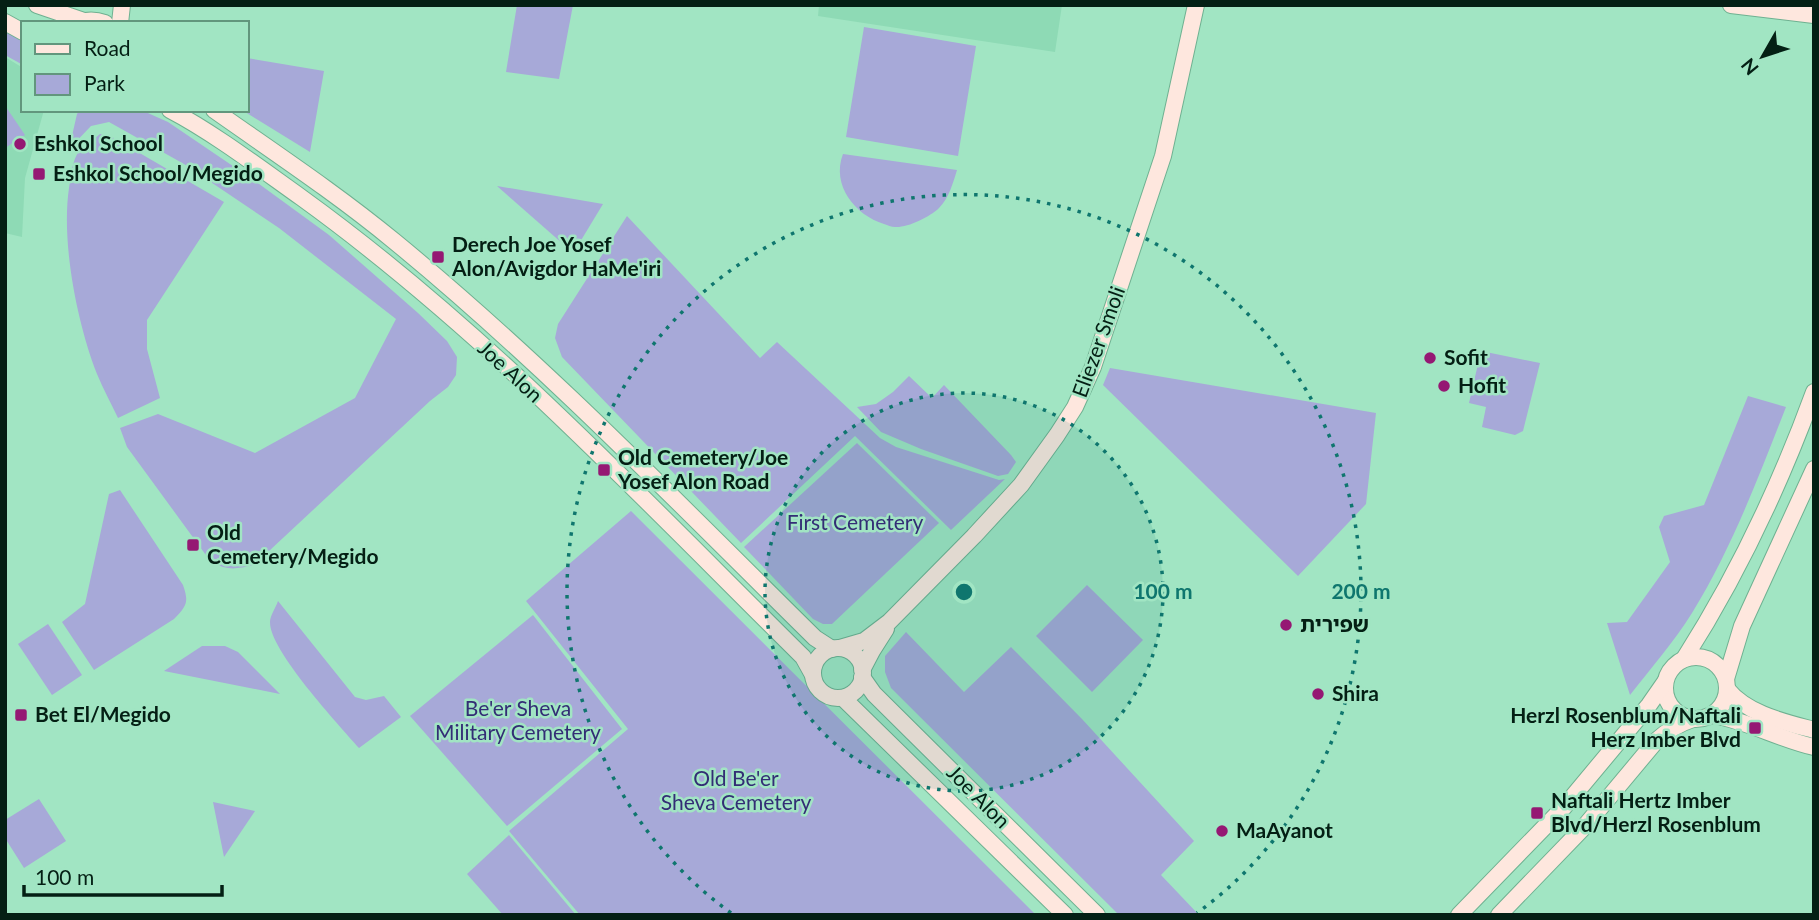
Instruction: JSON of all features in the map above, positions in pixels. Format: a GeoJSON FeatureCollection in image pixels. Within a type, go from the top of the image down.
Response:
{"type":"FeatureCollection","features":[{"type":"Feature","properties":{"kind":"main road"},"geometry":{"type":"LineString","coordinates":[[37,5],[84,21],[104,5]]}},
{"type":"Feature","properties":{"kind":"main road"},"geometry":{"type":"LineString","coordinates":[[1731,5],[1814,15]]}},
{"type":"Feature","properties":{"kind":"main road","name":"Eliezer Smoli"},"geometry":{"type":"LineString","coordinates":[[836,649],[864,641],[897,613],[1004,505],[1075,407],[1093,367],[1163,156],[1195,8]]}},
{"type":"Feature","properties":{"kind":"main road"},"geometry":{"type":"LineString","coordinates":[[1780,12],[1814,21]]}},
{"type":"Feature","properties":{"kind":"main road"},"geometry":{"type":"LineString","coordinates":[[5,22],[21,31]]}},
{"type":"Feature","properties":{"kind":"main road","name":"Joe Alon"},"geometry":{"type":"LineString","coordinates":[[173,112],[229,147],[338,225],[470,334],[551,409],[803,657],[813,676]]}},
{"type":"Feature","properties":{"kind":"main road","name":"Joe Alon"},"geometry":{"type":"LineString","coordinates":[[217,112],[352,207],[485,318],[566,393],[815,638],[836,649]]}},
{"type":"Feature","properties":{"kind":"main road"},"geometry":{"type":"LineString","coordinates":[[1459,915],[1564,807],[1649,705],[1671,668],[1684,659],[1741,561],[1782,472],[1814,392]]}},
{"type":"Feature","properties":{"kind":"main road"},"geometry":{"type":"LineString","coordinates":[[1665,682],[1665,693],[1671,707],[1683,717],[1703,719],[1713,715],[1723,704],[1742,626],[1814,469]]}},
{"type":"Feature","properties":{"kind":"main road","name":"Eliezer Smoli"},"geometry":{"type":"LineString","coordinates":[[862,674],[872,651],[897,613]]}},
{"type":"Feature","properties":{"kind":"main road"},"geometry":{"type":"LineString","coordinates":[[836,649],[855,655],[860,662],[862,674],[856,691],[843,698],[835,698],[820,690],[813,676],[815,662],[825,652],[836,649]]}},
{"type":"Feature","properties":{"kind":"main road"},"geometry":{"type":"LineString","coordinates":[[1684,659],[1699,657],[1709,660],[1717,666],[1738,701],[1780,720],[1814,730]]}},
{"type":"Feature","properties":{"kind":"main road","name":"Joe Alon"},"geometry":{"type":"LineString","coordinates":[[862,674],[874,694],[1097,915]]}},
{"type":"Feature","properties":{"kind":"main road","name":"Joe Alon"},"geometry":{"type":"LineString","coordinates":[[843,698],[1065,915]]}},
{"type":"Feature","properties":{"kind":"main road"},"geometry":{"type":"LineString","coordinates":[[1713,715],[1814,747]]}},
{"type":"Feature","properties":{"kind":"main road"},"geometry":{"type":"LineString","coordinates":[[1499,915],[1585,826],[1656,741],[1678,724],[1693,719]]}},
{"type":"Feature","properties":{"kind":"shaded area"},"geometry":{"type":"Polygon","coordinates":[[[819,5],[1062,5],[1055,52],[818,16],[819,5]]]}},
{"type":"Feature","properties":{"kind":"shaded area","name":"Eshkol School"},"geometry":{"type":"Polygon","coordinates":[[[5,57],[21,67],[21,112],[43,112],[25,178],[22,237],[5,233],[5,57]]]}},
{"type":"Feature","properties":{"kind":"green space"},"geometry":{"type":"Polygon","coordinates":[[[517,5],[573,5],[559,79],[506,72],[517,5]]]}},
{"type":"Feature","properties":{"kind":"green space"},"geometry":{"type":"Polygon","coordinates":[[[864,27],[976,46],[958,156],[846,137],[864,27]]]}},
{"type":"Feature","properties":{"kind":"green space"},"geometry":{"type":"Polygon","coordinates":[[[5,31],[21,40],[21,64],[5,55],[5,31]]]}},
{"type":"Feature","properties":{"kind":"green space"},"geometry":{"type":"Polygon","coordinates":[[[248,58],[324,71],[310,152],[245,112],[248,112],[248,58]]]}},
{"type":"Feature","properties":{"kind":"green space"},"geometry":{"type":"Polygon","coordinates":[[[5,108],[25,135],[5,148],[5,108]]]}},
{"type":"Feature","properties":{"kind":"green space"},"geometry":{"type":"Polygon","coordinates":[[[146,112],[168,122],[329,235],[418,313],[447,341],[457,357],[456,375],[448,387],[254,565],[232,568],[211,562],[127,447],[120,428],[158,414],[255,453],[355,398],[396,319],[279,228],[184,164],[109,122],[91,126],[69,149],[77,114],[146,112]]]}},
{"type":"Feature","properties":{"kind":"green space"},"geometry":{"type":"Polygon","coordinates":[[[100,134],[112,137],[224,202],[147,320],[147,349],[160,398],[118,418],[97,374],[83,331],[72,282],[67,233],[69,188],[75,159],[81,149],[100,134]]]}},
{"type":"Feature","properties":{"kind":"green space"},"geometry":{"type":"Polygon","coordinates":[[[843,154],[957,170],[948,195],[939,208],[918,221],[894,227],[873,220],[848,197],[840,177],[843,154]]]}},
{"type":"Feature","properties":{"kind":"green space"},"geometry":{"type":"Polygon","coordinates":[[[497,186],[603,204],[580,242],[571,251],[497,186]]]}},
{"type":"Feature","properties":{"kind":"green space"},"geometry":{"type":"Polygon","coordinates":[[[627,216],[760,358],[777,342],[880,438],[896,447],[999,480],[1005,479],[951,530],[855,436],[741,543],[562,357],[555,338],[558,324],[627,216]]]}},
{"type":"Feature","properties":{"kind":"green space"},"geometry":{"type":"Polygon","coordinates":[[[1481,351],[1540,363],[1523,431],[1515,435],[1482,427],[1486,407],[1469,403],[1481,351]]]}},
{"type":"Feature","properties":{"kind":"green space"},"geometry":{"type":"Polygon","coordinates":[[[1110,368],[1376,413],[1366,504],[1298,576],[1103,385],[1110,368]]]}},
{"type":"Feature","properties":{"kind":"green space"},"geometry":{"type":"Polygon","coordinates":[[[909,376],[932,398],[944,385],[1011,455],[1016,462],[1008,474],[998,476],[881,432],[857,407],[876,404],[909,376]]]}},
{"type":"Feature","properties":{"kind":"green space"},"geometry":{"type":"Polygon","coordinates":[[[1748,396],[1786,407],[1744,512],[1706,589],[1678,634],[1630,695],[1607,623],[1627,622],[1670,562],[1659,527],[1664,516],[1704,505],[1748,396]]]}},
{"type":"Feature","properties":{"kind":"green space","name":"First Cemetery"},"geometry":{"type":"Polygon","coordinates":[[[857,443],[939,523],[832,624],[823,624],[813,619],[744,547],[857,443]]]}},
{"type":"Feature","properties":{"kind":"green space"},"geometry":{"type":"Polygon","coordinates":[[[120,490],[183,585],[186,600],[174,619],[94,670],[62,622],[85,604],[109,494],[120,490]]]}},
{"type":"Feature","properties":{"kind":"green space","name":"Old Be'er Sheva Cemetery"},"geometry":{"type":"Polygon","coordinates":[[[631,511],[1036,915],[580,915],[509,831],[628,729],[526,601],[631,511]]]}},
{"type":"Feature","properties":{"kind":"green space"},"geometry":{"type":"Polygon","coordinates":[[[1087,585],[1143,640],[1092,692],[1036,636],[1087,585]]]}},
{"type":"Feature","properties":{"kind":"green space"},"geometry":{"type":"Polygon","coordinates":[[[278,601],[355,697],[366,700],[384,696],[401,717],[359,748],[307,687],[281,650],[270,622],[278,601]]]}},
{"type":"Feature","properties":{"kind":"green space","name":"Be'er Sheva Military Cemetery"},"geometry":{"type":"Polygon","coordinates":[[[533,615],[622,729],[507,826],[410,716],[533,615]]]}},
{"type":"Feature","properties":{"kind":"green space"},"geometry":{"type":"Polygon","coordinates":[[[48,624],[82,675],[52,695],[18,644],[48,624]]]}},
{"type":"Feature","properties":{"kind":"green space"},"geometry":{"type":"Polygon","coordinates":[[[906,632],[964,692],[1011,647],[1082,719],[1194,841],[1161,875],[1199,915],[1119,915],[891,688],[885,672],[885,656],[906,632]]]}},
{"type":"Feature","properties":{"kind":"green space"},"geometry":{"type":"Polygon","coordinates":[[[202,646],[225,646],[238,652],[280,694],[164,671],[202,646]]]}},
{"type":"Feature","properties":{"kind":"green space"},"geometry":{"type":"Polygon","coordinates":[[[39,799],[66,841],[24,868],[5,838],[5,820],[39,799]]]}},
{"type":"Feature","properties":{"kind":"green space"},"geometry":{"type":"Polygon","coordinates":[[[213,802],[255,811],[224,857],[213,802]]]}},
{"type":"Feature","properties":{"kind":"green space"},"geometry":{"type":"Polygon","coordinates":[[[509,835],[576,915],[503,915],[467,874],[509,835]]]}},
{"type":"Feature","properties":{"kind":"place","name":"Eshkol School"},"geometry":{"type":"Point","coordinates":[20,144]}},
{"type":"Feature","properties":{"kind":"place","name":"Eshkol School/Megido"},"geometry":{"type":"Point","coordinates":[39,174]}},
{"type":"Feature","properties":{"kind":"place","name":"Derech Joe Yosef Alon/Avigdor HaMe'iri"},"geometry":{"type":"Point","coordinates":[438,257]}},
{"type":"Feature","properties":{"kind":"place","name":"Sofit"},"geometry":{"type":"Point","coordinates":[1430,358]}},
{"type":"Feature","properties":{"kind":"place","name":"Hofit"},"geometry":{"type":"Point","coordinates":[1444,386]}},
{"type":"Feature","properties":{"kind":"place","name":"Old Cemetery/Joe Yosef Alon Road"},"geometry":{"type":"Point","coordinates":[604,470]}},
{"type":"Feature","properties":{"kind":"place","name":"Old Cemetery/Megido"},"geometry":{"type":"Point","coordinates":[193,545]}},
{"type":"Feature","properties":{"kind":"place","name":"שפירית"},"geometry":{"type":"Point","coordinates":[1286,625]}},
{"type":"Feature","properties":{"kind":"place","name":"Shira"},"geometry":{"type":"Point","coordinates":[1318,694]}},
{"type":"Feature","properties":{"kind":"place","name":"Bet El/Megido"},"geometry":{"type":"Point","coordinates":[21,715]}},
{"type":"Feature","properties":{"kind":"place","name":"Herzl Rosenblum/Naftali Herz Imber Blvd"},"geometry":{"type":"Point","coordinates":[1755,728]}},
{"type":"Feature","properties":{"kind":"place","name":"Naftali Hertz Imber Blvd/Herzl Rosenblum"},"geometry":{"type":"Point","coordinates":[1537,813]}},
{"type":"Feature","properties":{"kind":"place","name":"MaAyanot"},"geometry":{"type":"Point","coordinates":[1222,831]}}]}
